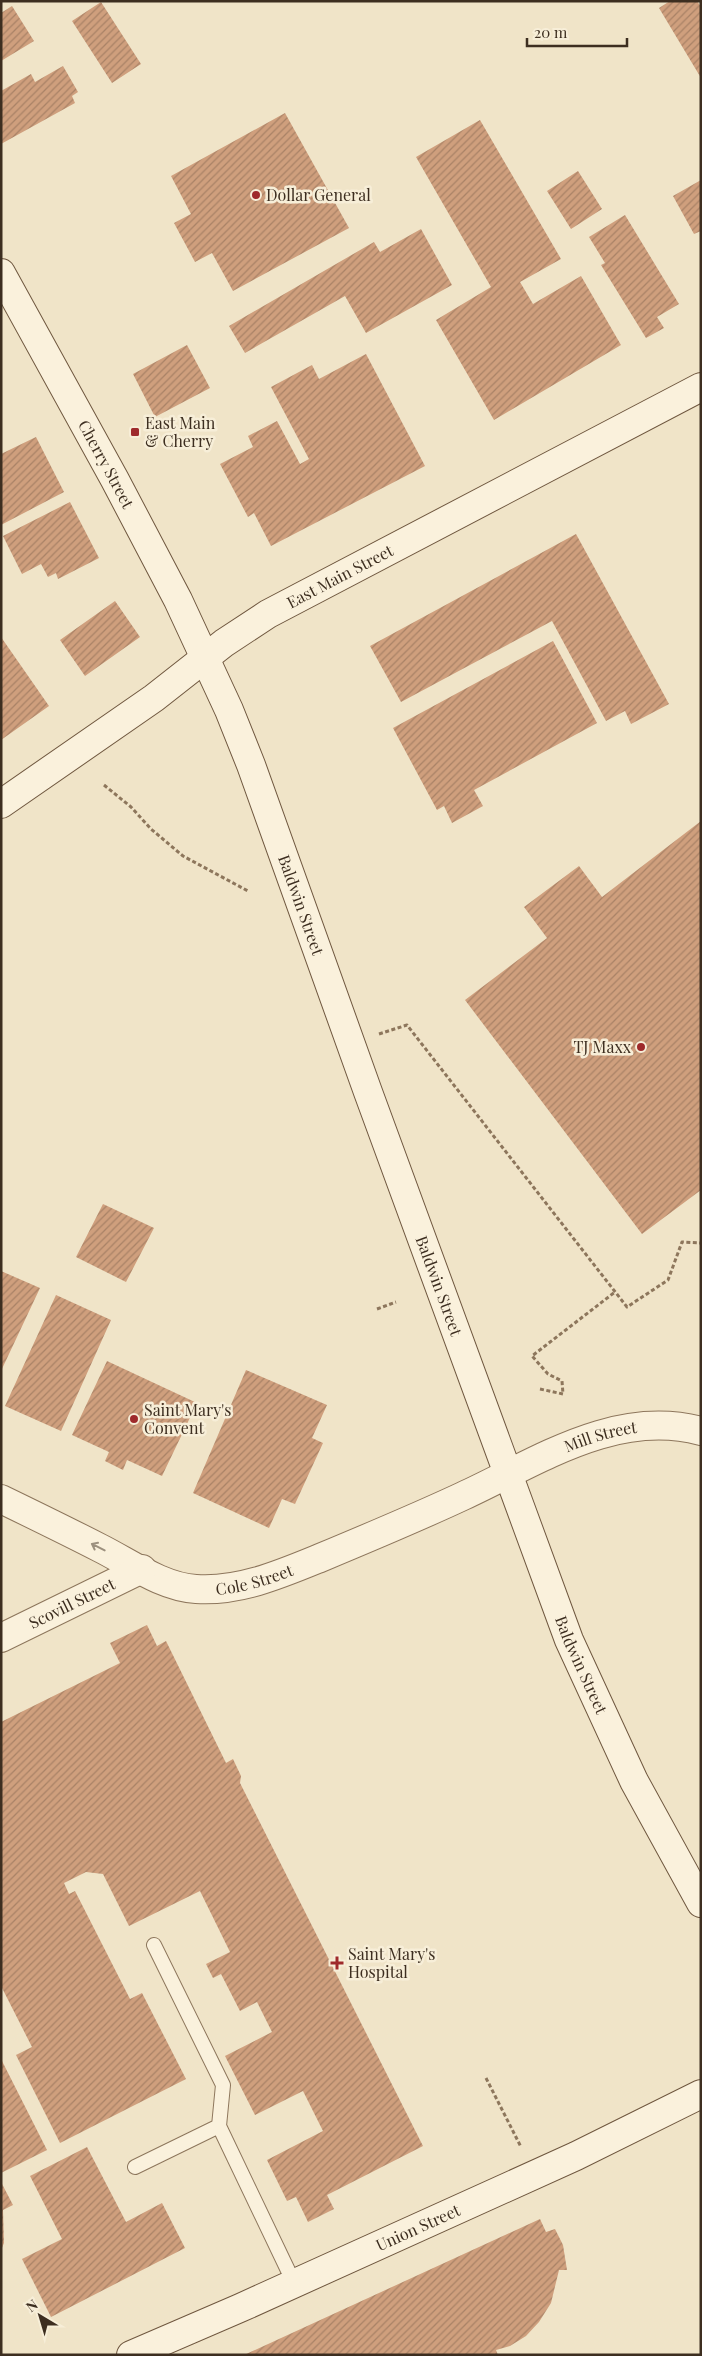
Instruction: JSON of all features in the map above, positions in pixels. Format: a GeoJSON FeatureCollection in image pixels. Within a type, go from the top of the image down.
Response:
{"type":"FeatureCollection","features":[{"type":"Feature","properties":{"kind":"main road","name":"Cherry Street"},"geometry":{"type":"LineString","coordinates":[[1,273],[115,480],[206,657]]}},
{"type":"Feature","properties":{"kind":"main road","name":"East Main Street"},"geometry":{"type":"LineString","coordinates":[[1,804],[154,698],[206,657],[268,614],[701,387]]}},
{"type":"Feature","properties":{"kind":"main road","name":"Baldwin Street"},"geometry":{"type":"LineString","coordinates":[[206,657],[251,765],[350,1043],[568,1640],[634,1781],[699,1900]]}},
{"type":"Feature","properties":{"kind":"main road","name":"Mill Street"},"geometry":{"type":"LineString","coordinates":[[507,1476],[561,1449],[610,1431],[658,1424],[701,1431]]}},
{"type":"Feature","properties":{"kind":"main road","name":"Cole Street"},"geometry":{"type":"LineString","coordinates":[[1,1499],[180,1587],[214,1589],[240,1586],[304,1565],[507,1476]]}},
{"type":"Feature","properties":{"kind":"main road","name":"Scovill Street"},"geometry":{"type":"LineString","coordinates":[[1,1638],[142,1569]]}},
{"type":"Feature","properties":{"kind":"main road","name":"Union Street"},"geometry":{"type":"LineString","coordinates":[[131,2355],[535,2174],[701,2094]]}},
{"type":"Feature","properties":{"kind":"lane"},"geometry":{"type":"LineString","coordinates":[[154,1946],[224,2085],[219,2126],[294,2283]]}},
{"type":"Feature","properties":{"kind":"lane"},"geometry":{"type":"LineString","coordinates":[[135,2167],[219,2126]]}},
{"type":"Feature","properties":{"kind":"path"},"geometry":{"type":"LineString","coordinates":[[104,785],[131,807],[152,829],[183,856],[248,891]]}},
{"type":"Feature","properties":{"kind":"path"},"geometry":{"type":"LineString","coordinates":[[350,1043],[407,1025],[627,1307],[668,1280],[682,1242],[701,1243]]}},
{"type":"Feature","properties":{"kind":"path"},"geometry":{"type":"LineString","coordinates":[[540,1389],[563,1394],[562,1382],[548,1374],[532,1356],[616,1292]]}},
{"type":"Feature","properties":{"kind":"path"},"geometry":{"type":"LineString","coordinates":[[377,1309],[396,1302]]}},
{"type":"Feature","properties":{"kind":"path"},"geometry":{"type":"LineString","coordinates":[[486,2078],[535,2174]]}},
{"type":"Feature","properties":{"kind":"building"},"geometry":{"type":"Polygon","coordinates":[[[670,1],[697,1],[701,7],[701,78],[659,8],[670,1]]]}},
{"type":"Feature","properties":{"kind":"building"},"geometry":{"type":"Polygon","coordinates":[[[101,2],[141,64],[112,83],[72,21],[101,2]]]}},
{"type":"Feature","properties":{"kind":"building"},"geometry":{"type":"Polygon","coordinates":[[[12,6],[34,41],[1,61],[1,13],[12,6]]]}},
{"type":"Feature","properties":{"kind":"building"},"geometry":{"type":"Polygon","coordinates":[[[63,66],[78,92],[72,96],[75,103],[1,144],[1,91],[31,74],[35,82],[63,66]]]}},
{"type":"Feature","properties":{"kind":"building","name":"Dollar General"},"geometry":{"type":"Polygon","coordinates":[[[285,113],[349,228],[233,291],[212,253],[195,262],[174,223],[191,214],[171,176],[285,113]]]}},
{"type":"Feature","properties":{"kind":"building"},"geometry":{"type":"Polygon","coordinates":[[[480,120],[561,259],[520,282],[533,304],[581,276],[621,345],[494,420],[436,320],[491,287],[416,157],[480,120]]]}},
{"type":"Feature","properties":{"kind":"building"},"geometry":{"type":"Polygon","coordinates":[[[578,171],[602,209],[571,229],[547,191],[578,171]]]}},
{"type":"Feature","properties":{"kind":"building"},"geometry":{"type":"Polygon","coordinates":[[[701,180],[701,231],[694,234],[673,196],[701,180]]]}},
{"type":"Feature","properties":{"kind":"building"},"geometry":{"type":"Polygon","coordinates":[[[625,215],[679,304],[657,317],[664,328],[646,338],[601,265],[605,263],[589,237],[625,215]]]}},
{"type":"Feature","properties":{"kind":"building"},"geometry":{"type":"Polygon","coordinates":[[[421,229],[452,285],[366,333],[345,296],[245,353],[229,326],[374,242],[380,252],[421,229]]]}},
{"type":"Feature","properties":{"kind":"building"},"geometry":{"type":"Polygon","coordinates":[[[187,345],[210,388],[155,417],[133,374],[187,345]]]}},
{"type":"Feature","properties":{"kind":"building"},"geometry":{"type":"Polygon","coordinates":[[[366,354],[425,466],[271,546],[254,513],[248,517],[220,464],[253,447],[248,436],[277,421],[300,464],[309,459],[271,387],[312,365],[319,379],[366,354]]]}},
{"type":"Feature","properties":{"kind":"building"},"geometry":{"type":"Polygon","coordinates":[[[36,437],[64,492],[1,525],[1,454],[36,437]]]}},
{"type":"Feature","properties":{"kind":"building"},"geometry":{"type":"Polygon","coordinates":[[[70,502],[99,558],[58,579],[56,573],[48,577],[41,564],[22,574],[3,536],[70,502]]]}},
{"type":"Feature","properties":{"kind":"building"},"geometry":{"type":"Polygon","coordinates":[[[576,534],[669,704],[631,724],[625,711],[606,721],[552,621],[401,702],[370,646],[576,534]]]}},
{"type":"Feature","properties":{"kind":"building"},"geometry":{"type":"Polygon","coordinates":[[[115,601],[140,637],[85,676],[60,640],[115,601]]]}},
{"type":"Feature","properties":{"kind":"building"},"geometry":{"type":"Polygon","coordinates":[[[1,637],[49,706],[1,740],[1,637]]]}},
{"type":"Feature","properties":{"kind":"building"},"geometry":{"type":"Polygon","coordinates":[[[553,641],[597,723],[474,790],[483,806],[452,823],[444,806],[437,810],[393,728],[553,641]]]}},
{"type":"Feature","properties":{"kind":"building"},"geometry":{"type":"Polygon","coordinates":[[[701,821],[701,1190],[642,1234],[465,1000],[547,938],[524,907],[579,866],[602,897],[701,821]]]}},
{"type":"Feature","properties":{"kind":"building"},"geometry":{"type":"Polygon","coordinates":[[[103,1204],[154,1228],[126,1282],[76,1257],[103,1204]]]}},
{"type":"Feature","properties":{"kind":"building"},"geometry":{"type":"Polygon","coordinates":[[[1,1271],[40,1288],[1,1371],[1,1271]]]}},
{"type":"Feature","properties":{"kind":"building"},"geometry":{"type":"Polygon","coordinates":[[[56,1295],[111,1320],[61,1431],[5,1406],[56,1295]]]}},
{"type":"Feature","properties":{"kind":"building","name":"Saint Mary's Convent"},"geometry":{"type":"Polygon","coordinates":[[[107,1361],[197,1403],[162,1476],[127,1460],[123,1470],[105,1461],[109,1452],[72,1435],[107,1361]]]}},
{"type":"Feature","properties":{"kind":"building"},"geometry":{"type":"Polygon","coordinates":[[[246,1370],[327,1405],[312,1438],[323,1443],[295,1504],[282,1499],[269,1528],[193,1493],[246,1370]]]}},
{"type":"Feature","properties":{"kind":"building"},"geometry":{"type":"Polygon","coordinates":[[[147,1625],[157,1646],[166,1641],[226,1763],[233,1759],[241,1776],[240,1783],[423,2146],[327,2195],[334,2209],[308,2222],[296,2197],[287,2201],[267,2160],[323,2131],[303,2091],[255,2115],[225,2056],[272,2032],[257,2002],[240,2011],[221,1974],[213,1978],[206,1964],[230,1952],[200,1891],[129,1926],[103,1874],[86,1872],[64,1883],[69,1894],[75,1891],[130,1999],[142,1993],[186,2079],[60,2143],[16,2055],[32,2047],[1,1986],[1,1722],[120,1663],[110,1643],[147,1625]]]}},
{"type":"Feature","properties":{"kind":"building"},"geometry":{"type":"Polygon","coordinates":[[[1,2059],[47,2150],[1,2173],[1,2059]]]}},
{"type":"Feature","properties":{"kind":"building"},"geometry":{"type":"Polygon","coordinates":[[[87,2147],[126,2222],[162,2203],[185,2248],[51,2317],[22,2259],[62,2239],[30,2176],[87,2147]]]}},
{"type":"Feature","properties":{"kind":"building"},"geometry":{"type":"Polygon","coordinates":[[[1,2182],[13,2205],[3,2210],[4,2243],[1,2250],[1,2182]]]}},
{"type":"Feature","properties":{"kind":"building"},"geometry":{"type":"Polygon","coordinates":[[[540,2219],[546,2232],[555,2229],[563,2245],[567,2270],[559,2270],[551,2303],[539,2322],[526,2336],[510,2346],[496,2350],[498,2355],[244,2355],[540,2219]]]}},
{"type":"Feature","properties":{"kind":"place","name":"Dollar General"},"geometry":{"type":"Point","coordinates":[256,195]}},
{"type":"Feature","properties":{"kind":"place","name":"East Main & Cherry"},"geometry":{"type":"Point","coordinates":[135,432]}},
{"type":"Feature","properties":{"kind":"place","name":"TJ Maxx"},"geometry":{"type":"Point","coordinates":[641,1047]}},
{"type":"Feature","properties":{"kind":"place","name":"Saint Mary's Convent"},"geometry":{"type":"Point","coordinates":[134,1419]}},
{"type":"Feature","properties":{"kind":"place","name":"Saint Mary's Hospital"},"geometry":{"type":"Point","coordinates":[337,1963]}}]}
